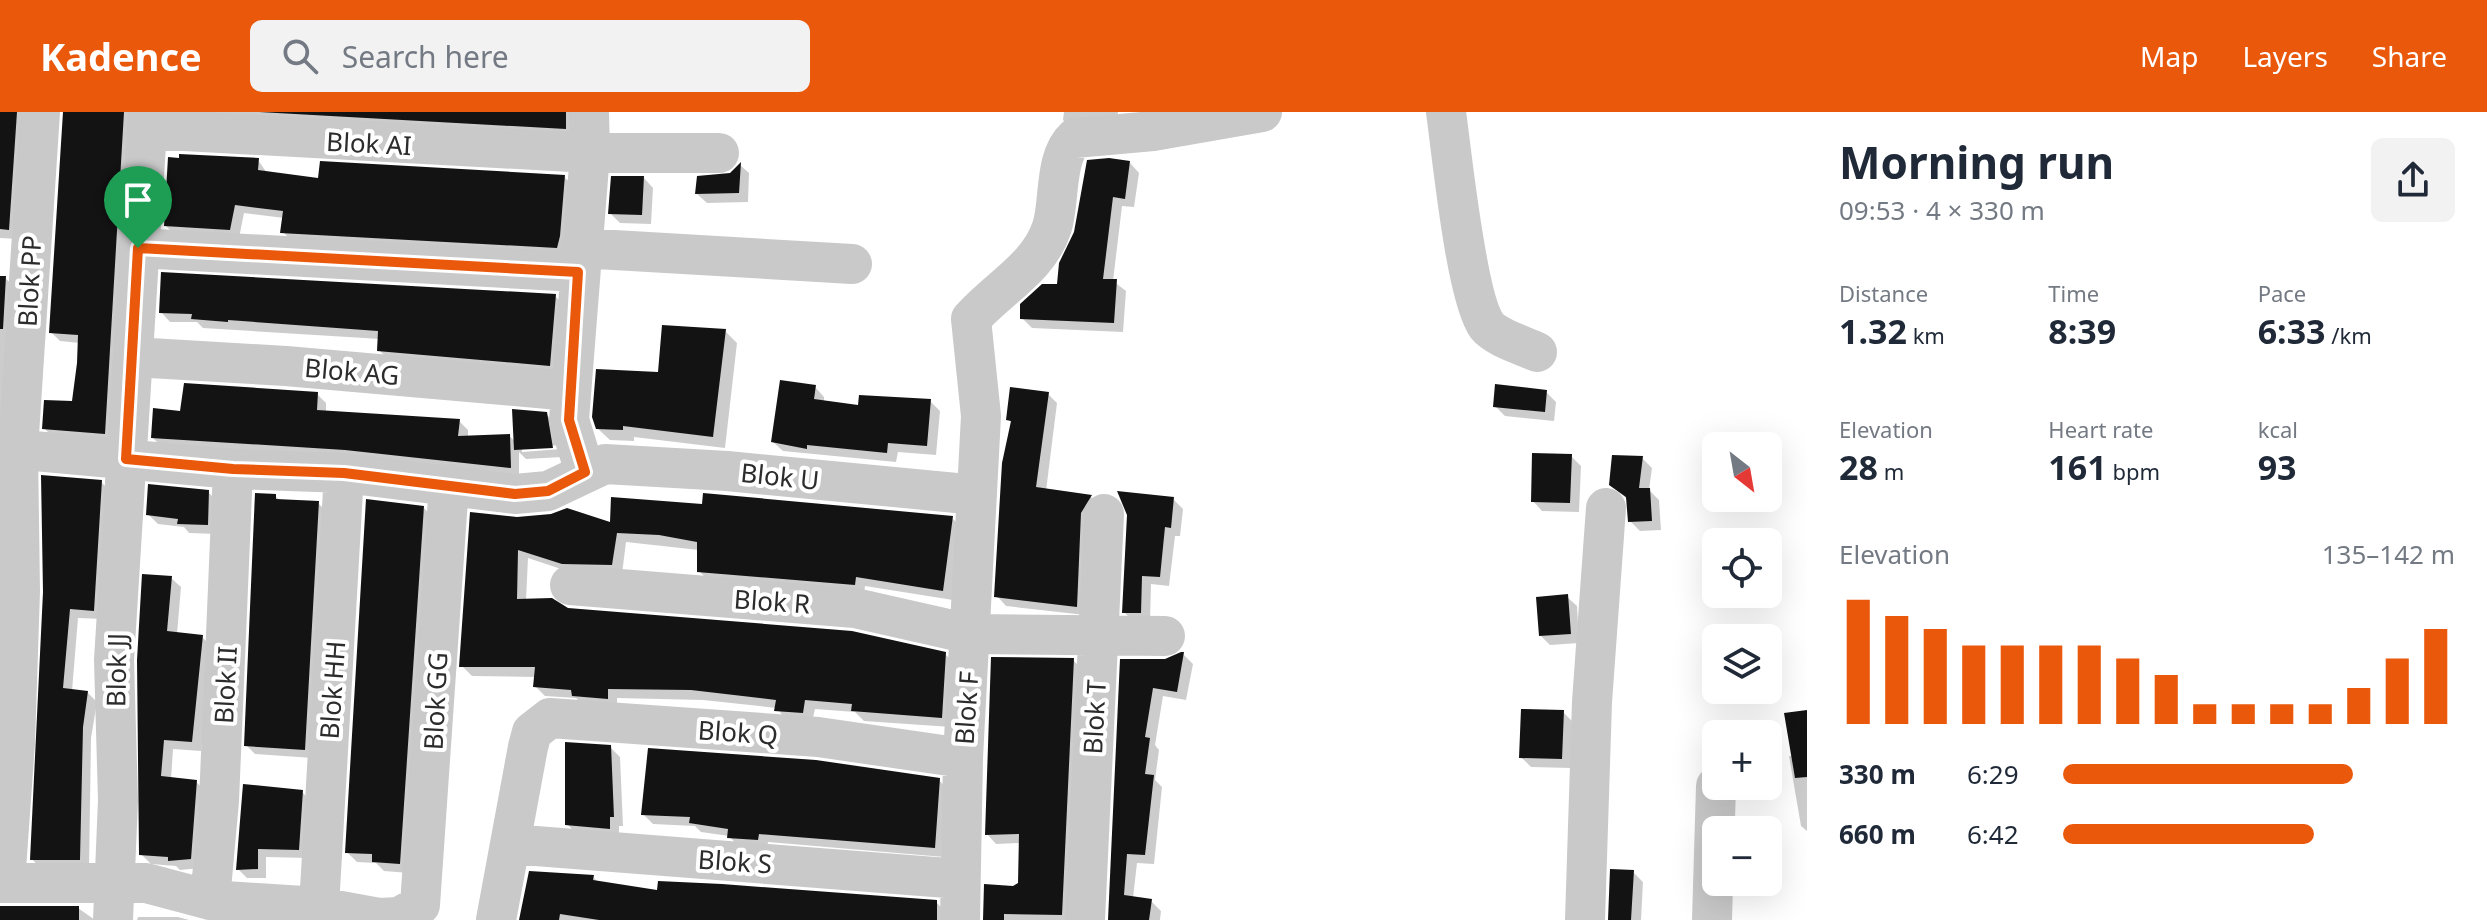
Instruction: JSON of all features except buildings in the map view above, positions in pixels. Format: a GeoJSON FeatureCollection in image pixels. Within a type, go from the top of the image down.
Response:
{"type":"FeatureCollection","features":[{"type":"Feature","properties":{"kind":"street","name":"Blok PP"},"geometry":{"type":"LineString","coordinates":[[2,883],[15,743],[20,591],[9,449],[40,112]]}},
{"type":"Feature","properties":{"kind":"street"},"geometry":{"type":"LineString","coordinates":[[585,472],[569,420],[579,260],[590,153],[589,112]]}},
{"type":"Feature","properties":{"kind":"street","name":"Blok F"},"geometry":{"type":"LineString","coordinates":[[960,920],[963,758],[981,416],[971,319],[1031,264],[1043,246],[1052,227],[1069,143],[1090,136],[1153,131],[1262,112]]}},
{"type":"Feature","properties":{"kind":"street"},"geometry":{"type":"LineString","coordinates":[[1446,112],[1464,241],[1480,316],[1490,329],[1537,352]]}},
{"type":"Feature","properties":{"kind":"street","name":"Blok AI"},"geometry":{"type":"LineString","coordinates":[[148,121],[590,153],[719,153]]}},
{"type":"Feature","properties":{"kind":"street","name":"Blok JJ"},"geometry":{"type":"LineString","coordinates":[[113,920],[118,800],[114,660],[148,121]]}},
{"type":"Feature","properties":{"kind":"street"},"geometry":{"type":"LineString","coordinates":[[138,248],[852,264]]}},
{"type":"Feature","properties":{"kind":"street","name":"Blok AG"},"geometry":{"type":"LineString","coordinates":[[133,357],[286,366],[571,391]]}},
{"type":"Feature","properties":{"kind":"street","name":"Blok U"},"geometry":{"type":"LineString","coordinates":[[9,449],[233,469],[344,473],[515,494],[548,491],[605,464],[977,495]]}},
{"type":"Feature","properties":{"kind":"street","name":"Blok II"},"geometry":{"type":"LineString","coordinates":[[210,900],[219,801],[233,469]]}},
{"type":"Feature","properties":{"kind":"street","name":"Blok HH"},"geometry":{"type":"LineString","coordinates":[[319,907],[344,473]]}},
{"type":"Feature","properties":{"kind":"street","name":"Blok GG"},"geometry":{"type":"LineString","coordinates":[[319,907],[379,918],[411,913],[420,905],[424,890],[449,484]]}},
{"type":"Feature","properties":{"kind":"street"},"geometry":{"type":"LineString","coordinates":[[1585,920],[1592,702],[1606,508]]}},
{"type":"Feature","properties":{"kind":"street","name":"Blok T"},"geometry":{"type":"LineString","coordinates":[[1085,920],[1104,514]]}},
{"type":"Feature","properties":{"kind":"street","name":"Blok R"},"geometry":{"type":"LineString","coordinates":[[570,585],[855,608],[970,634],[1165,636]]}},
{"type":"Feature","properties":{"kind":"street","name":"Blok Q"},"geometry":{"type":"LineString","coordinates":[[510,844],[532,732],[550,718],[818,737],[963,758]]}},
{"type":"Feature","properties":{"kind":"street"},"geometry":{"type":"LineString","coordinates":[[1712,920],[1716,800]]}},
{"type":"Feature","properties":{"kind":"street"},"geometry":{"type":"LineString","coordinates":[[496,920],[510,844]]}},
{"type":"Feature","properties":{"kind":"street","name":"Blok S"},"geometry":{"type":"LineString","coordinates":[[510,844],[960,879]]}},
{"type":"Feature","properties":{"kind":"street"},"geometry":{"type":"LineString","coordinates":[[2,883],[115,880],[164,886],[210,900],[319,907]]}},
{"type":"Feature","properties":{"kind":"route"},"geometry":{"type":"LineString","coordinates":[[138,248],[578,272],[569,420],[585,472],[548,491],[515,494],[344,473],[233,469],[126,459],[138,248]]}}]}
